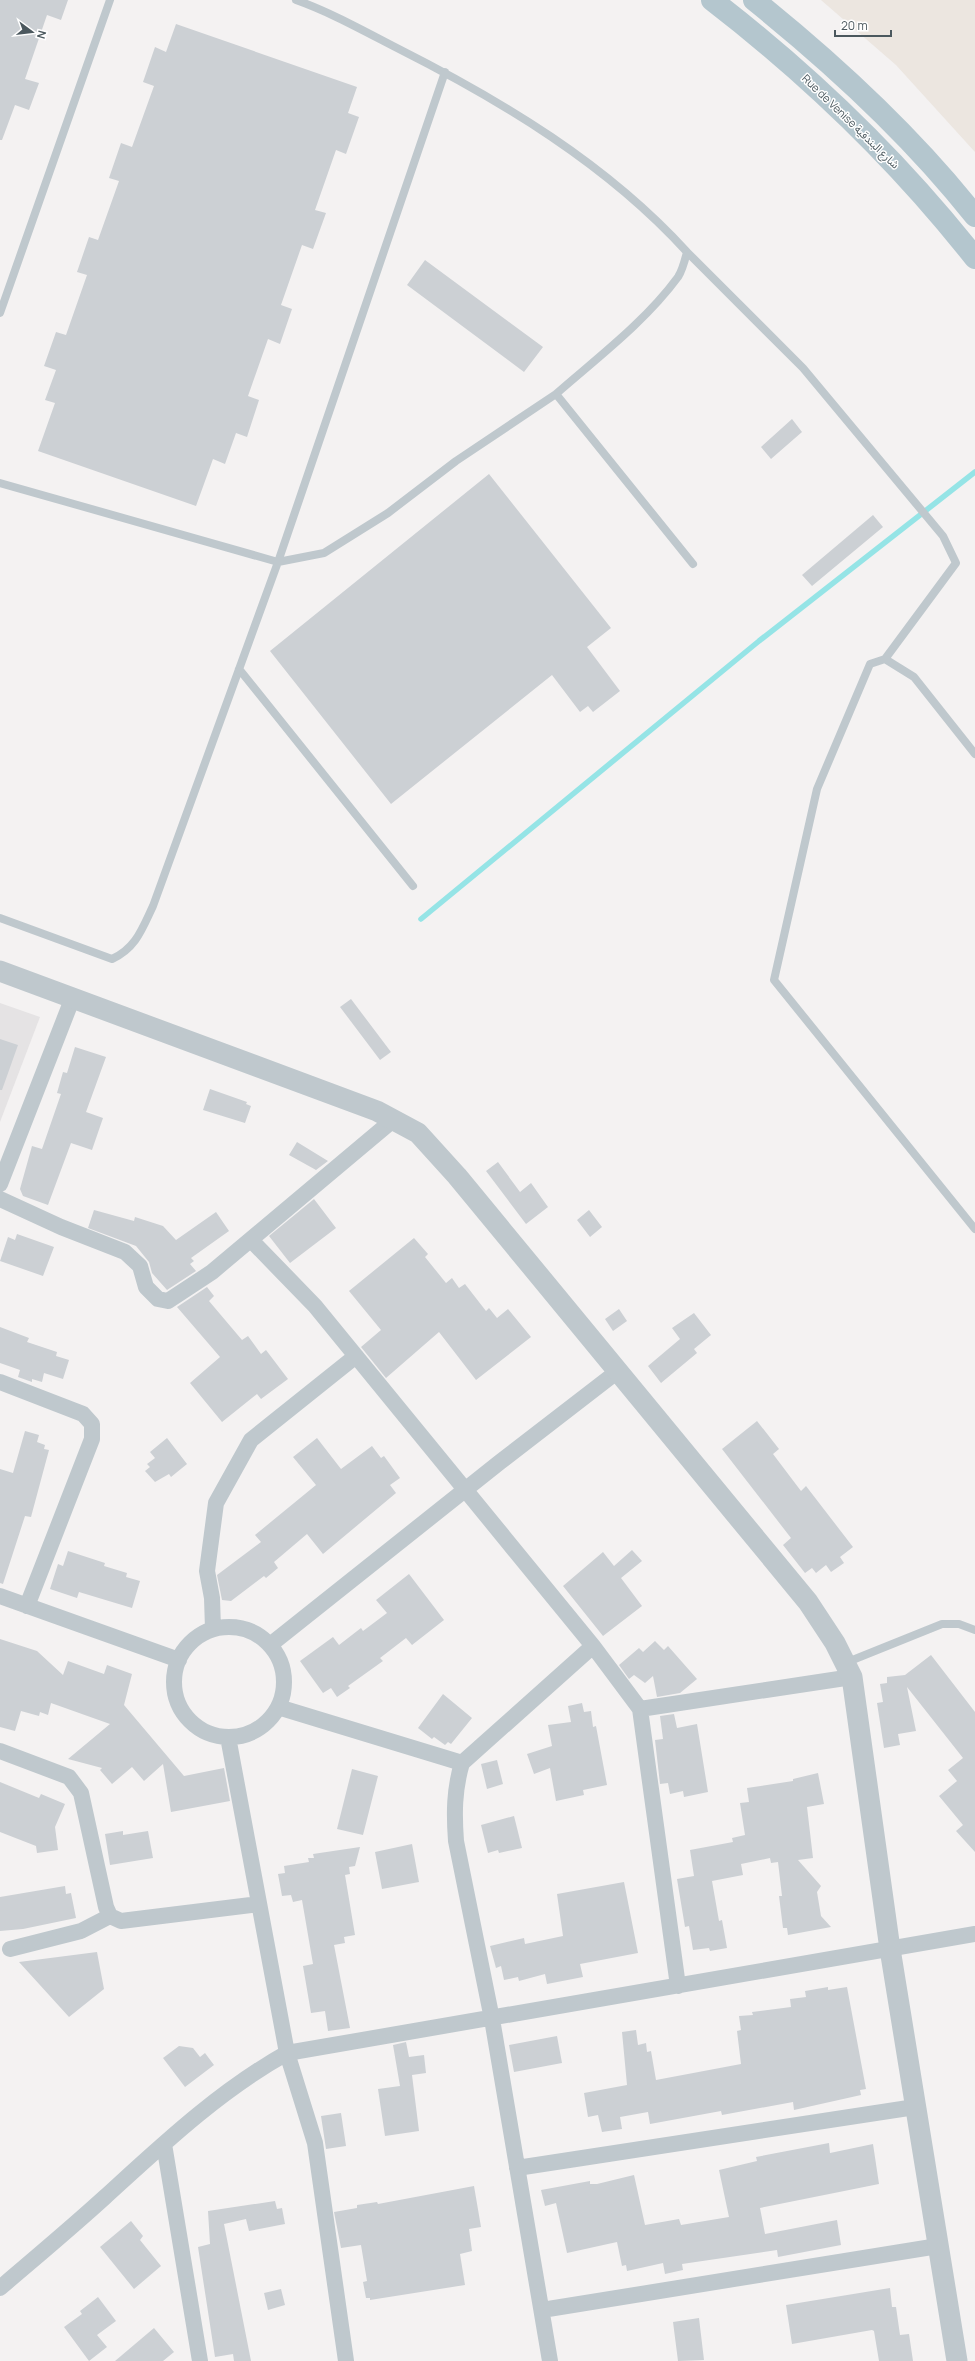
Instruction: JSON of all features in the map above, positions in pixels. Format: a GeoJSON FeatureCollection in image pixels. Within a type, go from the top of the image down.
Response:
{"type":"FeatureCollection","features":[{"type":"Feature","properties":{"kind":"main road","name":"Rue de Venise شارع البندقية"},"geometry":{"type":"LineString","coordinates":[[712,0],[771,46],[839,107],[932,204],[975,258]]}},
{"type":"Feature","properties":{"kind":"main road"},"geometry":{"type":"LineString","coordinates":[[754,0],[855,86],[911,142],[975,216]]}},
{"type":"Feature","properties":{"kind":"street"},"geometry":{"type":"LineString","coordinates":[[0,970],[377,1111],[418,1133],[458,1176],[808,1602],[835,1643],[849,1670],[890,1949],[957,2361]]}},
{"type":"Feature","properties":{"kind":"street"},"geometry":{"type":"LineString","coordinates":[[0,1184],[73,997]]}},
{"type":"Feature","properties":{"kind":"street"},"geometry":{"type":"LineString","coordinates":[[0,1199],[125,1252],[140,1266],[146,1286],[162,1301],[168,1301],[212,1272],[393,1120]]}},
{"type":"Feature","properties":{"kind":"street"},"geometry":{"type":"LineString","coordinates":[[250,1240],[315,1306],[593,1646],[640,1709],[678,1986]]}},
{"type":"Feature","properties":{"kind":"street"},"geometry":{"type":"LineString","coordinates":[[213,1629],[212,1598],[207,1571],[216,1503],[251,1440],[356,1356]]}},
{"type":"Feature","properties":{"kind":"street"},"geometry":{"type":"LineString","coordinates":[[270,1645],[464,1490],[618,1371]]}},
{"type":"Feature","properties":{"kind":"street"},"geometry":{"type":"LineString","coordinates":[[0,1382],[83,1414],[92,1424],[92,1439],[27,1606]]}},
{"type":"Feature","properties":{"kind":"street"},"geometry":{"type":"LineString","coordinates":[[0,1596],[179,1660]]}},
{"type":"Feature","properties":{"kind":"street"},"geometry":{"type":"LineString","coordinates":[[228,1626],[244,1628],[259,1635],[270,1645],[279,1659],[284,1675],[283,1691],[278,1707],[269,1719],[257,1729],[243,1735],[228,1736],[212,1734],[199,1728],[183,1711],[175,1690],[175,1675],[179,1660],[193,1641],[213,1629],[228,1626]]}},
{"type":"Feature","properties":{"kind":"street"},"geometry":{"type":"LineString","coordinates":[[550,2361],[492,2019],[456,1841],[454,1812],[456,1782],[462,1763],[593,1646]]}},
{"type":"Feature","properties":{"kind":"street"},"geometry":{"type":"LineString","coordinates":[[640,1709],[849,1670]]}},
{"type":"Feature","properties":{"kind":"street"},"geometry":{"type":"LineString","coordinates":[[278,1707],[462,1763]]}},
{"type":"Feature","properties":{"kind":"street"},"geometry":{"type":"LineString","coordinates":[[228,1736],[287,2053],[315,2143],[346,2361]]}},
{"type":"Feature","properties":{"kind":"street"},"geometry":{"type":"LineString","coordinates":[[0,1751],[69,1777],[81,1793],[106,1907],[110,1916],[121,1921],[259,1904]]}},
{"type":"Feature","properties":{"kind":"street"},"geometry":{"type":"LineString","coordinates":[[10,1949],[81,1932],[110,1916]]}},
{"type":"Feature","properties":{"kind":"street"},"geometry":{"type":"LineString","coordinates":[[0,2288],[164,2144],[229,2090],[262,2067],[287,2053],[492,2019],[975,1934]]}},
{"type":"Feature","properties":{"kind":"street"},"geometry":{"type":"LineString","coordinates":[[517,2168],[915,2107]]}},
{"type":"Feature","properties":{"kind":"street"},"geometry":{"type":"LineString","coordinates":[[164,2144],[200,2361]]}},
{"type":"Feature","properties":{"kind":"street"},"geometry":{"type":"LineString","coordinates":[[542,2310],[938,2246]]}},
{"type":"Feature","properties":{"kind":"lane"},"geometry":{"type":"LineString","coordinates":[[0,312],[110,0]]}},
{"type":"Feature","properties":{"kind":"lane"},"geometry":{"type":"LineString","coordinates":[[296,0],[445,72],[579,155],[658,220],[687,252],[803,368],[912,501],[944,536],[956,563],[885,659],[870,664],[817,789],[774,980],[975,1229]]}},
{"type":"Feature","properties":{"kind":"lane"},"geometry":{"type":"LineString","coordinates":[[0,918],[112,959],[125,953],[136,942],[153,906],[278,562],[445,72]]}},
{"type":"Feature","properties":{"kind":"lane"},"geometry":{"type":"LineString","coordinates":[[0,483],[278,562],[324,553],[388,514],[456,461],[556,394],[633,326],[657,301],[679,276],[687,252]]}},
{"type":"Feature","properties":{"kind":"lane"},"geometry":{"type":"LineString","coordinates":[[556,394],[693,564]]}},
{"type":"Feature","properties":{"kind":"lane"},"geometry":{"type":"LineString","coordinates":[[885,659],[914,677],[975,754]]}},
{"type":"Feature","properties":{"kind":"lane"},"geometry":{"type":"LineString","coordinates":[[239,669],[413,886]]}},
{"type":"Feature","properties":{"kind":"lane"},"geometry":{"type":"LineString","coordinates":[[849,1670],[942,1624],[959,1624],[975,1630]]}},
{"type":"Feature","properties":{"kind":"shaded area"},"geometry":{"type":"Polygon","coordinates":[[[0,1003],[40,1017],[0,1122],[0,1003]]]}},
{"type":"Feature","properties":{"kind":"sand"},"geometry":{"type":"Polygon","coordinates":[[[821,0],[975,0],[975,152],[896,65],[821,0]]]}},
{"type":"Feature","properties":{"kind":"building"},"geometry":{"type":"Polygon","coordinates":[[[0,0],[68,0],[61,20],[47,15],[25,79],[39,83],[29,110],[15,105],[2,140],[0,140],[0,0]]]}},
{"type":"Feature","properties":{"kind":"building"},"geometry":{"type":"Polygon","coordinates":[[[176,24],[357,87],[348,113],[359,117],[346,154],[336,150],[315,210],[326,213],[313,249],[302,245],[281,305],[292,309],[280,344],[268,339],[248,396],[259,400],[247,437],[236,433],[225,464],[213,459],[196,506],[38,451],[55,403],[45,400],[56,370],[44,366],[56,332],[66,335],[87,275],[77,272],[89,237],[98,240],[119,181],[109,178],[121,143],[132,147],[154,86],[143,82],[155,47],[166,52],[176,24]]]}},
{"type":"Feature","properties":{"kind":"building"},"geometry":{"type":"Polygon","coordinates":[[[425,260],[543,347],[524,372],[407,285],[425,260]]]}},
{"type":"Feature","properties":{"kind":"building"},"geometry":{"type":"Polygon","coordinates":[[[792,419],[802,432],[771,459],[761,447],[792,419]]]}},
{"type":"Feature","properties":{"kind":"building"},"geometry":{"type":"Polygon","coordinates":[[[489,474],[611,628],[587,647],[620,691],[593,712],[588,706],[580,712],[552,675],[391,804],[270,651],[489,474]]]}},
{"type":"Feature","properties":{"kind":"building"},"geometry":{"type":"Polygon","coordinates":[[[873,515],[883,527],[812,586],[802,575],[873,515]]]}},
{"type":"Feature","properties":{"kind":"building"},"geometry":{"type":"Polygon","coordinates":[[[351,999],[391,1052],[380,1060],[340,1007],[351,999]]]}},
{"type":"Feature","properties":{"kind":"building"},"geometry":{"type":"Polygon","coordinates":[[[0,1039],[18,1045],[2,1090],[0,1090],[0,1039]]]}},
{"type":"Feature","properties":{"kind":"building"},"geometry":{"type":"Polygon","coordinates":[[[75,1047],[106,1057],[86,1112],[103,1118],[92,1150],[71,1143],[48,1205],[23,1196],[20,1189],[32,1146],[42,1149],[61,1094],[57,1093],[63,1072],[67,1073],[75,1047]]]}},
{"type":"Feature","properties":{"kind":"building"},"geometry":{"type":"Polygon","coordinates":[[[210,1089],[247,1102],[246,1104],[251,1106],[245,1123],[203,1110],[210,1089]]]}},
{"type":"Feature","properties":{"kind":"building"},"geometry":{"type":"Polygon","coordinates":[[[297,1142],[328,1161],[316,1170],[289,1155],[297,1142]]]}},
{"type":"Feature","properties":{"kind":"building"},"geometry":{"type":"Polygon","coordinates":[[[498,1162],[520,1192],[531,1183],[548,1207],[526,1224],[486,1171],[498,1162]]]}},
{"type":"Feature","properties":{"kind":"building"},"geometry":{"type":"Polygon","coordinates":[[[314,1199],[336,1228],[290,1263],[269,1236],[314,1199]]]}},
{"type":"Feature","properties":{"kind":"building"},"geometry":{"type":"Polygon","coordinates":[[[94,1210],[134,1221],[135,1217],[163,1226],[176,1240],[216,1212],[229,1231],[191,1258],[194,1261],[190,1264],[196,1271],[167,1290],[152,1273],[149,1262],[136,1246],[88,1228],[94,1210]]]}},
{"type":"Feature","properties":{"kind":"building"},"geometry":{"type":"Polygon","coordinates":[[[589,1210],[602,1227],[590,1237],[577,1220],[589,1210]]]}},
{"type":"Feature","properties":{"kind":"building"},"geometry":{"type":"Polygon","coordinates":[[[17,1234],[54,1247],[43,1276],[0,1261],[8,1237],[15,1240],[17,1234]]]}},
{"type":"Feature","properties":{"kind":"building"},"geometry":{"type":"Polygon","coordinates":[[[414,1238],[428,1254],[425,1257],[446,1283],[452,1278],[459,1288],[465,1284],[486,1311],[489,1308],[497,1318],[508,1309],[531,1337],[476,1380],[439,1332],[386,1378],[361,1347],[381,1330],[349,1291],[414,1238]]]}},
{"type":"Feature","properties":{"kind":"building"},"geometry":{"type":"Polygon","coordinates":[[[207,1287],[214,1296],[209,1301],[242,1340],[248,1336],[261,1354],[266,1350],[288,1379],[261,1399],[257,1394],[222,1422],[190,1383],[220,1357],[177,1307],[207,1287]]]}},
{"type":"Feature","properties":{"kind":"building"},"geometry":{"type":"Polygon","coordinates":[[[619,1309],[627,1321],[613,1331],[605,1319],[619,1309]]]}},
{"type":"Feature","properties":{"kind":"building"},"geometry":{"type":"Polygon","coordinates":[[[694,1313],[711,1335],[694,1349],[697,1353],[661,1383],[648,1366],[680,1339],[672,1328],[694,1313]]]}},
{"type":"Feature","properties":{"kind":"building"},"geometry":{"type":"Polygon","coordinates":[[[0,1327],[29,1338],[27,1342],[57,1352],[56,1356],[69,1360],[63,1379],[44,1373],[42,1382],[32,1379],[32,1382],[18,1377],[20,1370],[0,1363],[0,1327]]]}},
{"type":"Feature","properties":{"kind":"building"},"geometry":{"type":"Polygon","coordinates":[[[757,1421],[779,1449],[773,1454],[801,1491],[806,1486],[853,1547],[840,1557],[844,1563],[831,1572],[826,1565],[816,1573],[812,1568],[805,1573],[783,1545],[791,1538],[722,1449],[757,1421]]]}},
{"type":"Feature","properties":{"kind":"building"},"geometry":{"type":"Polygon","coordinates":[[[25,1431],[39,1435],[37,1442],[45,1445],[44,1449],[49,1450],[31,1517],[25,1516],[3,1584],[0,1583],[0,1469],[13,1473],[25,1431]]]}},
{"type":"Feature","properties":{"kind":"building"},"geometry":{"type":"Polygon","coordinates":[[[167,1438],[187,1464],[171,1477],[169,1474],[155,1482],[145,1471],[150,1467],[147,1464],[155,1458],[150,1452],[167,1438]]]}},
{"type":"Feature","properties":{"kind":"building"},"geometry":{"type":"Polygon","coordinates":[[[317,1438],[341,1469],[372,1446],[381,1458],[384,1456],[400,1478],[390,1485],[396,1493],[323,1554],[307,1534],[274,1562],[278,1568],[266,1578],[264,1576],[231,1601],[222,1600],[217,1575],[261,1542],[255,1535],[316,1485],[293,1457],[317,1438]]]}},
{"type":"Feature","properties":{"kind":"building"},"geometry":{"type":"Polygon","coordinates":[[[632,1550],[642,1561],[621,1578],[642,1606],[603,1636],[563,1586],[603,1552],[614,1566],[632,1550]]]}},
{"type":"Feature","properties":{"kind":"building"},"geometry":{"type":"Polygon","coordinates":[[[68,1551],[105,1563],[104,1566],[127,1573],[126,1577],[140,1581],[132,1608],[79,1592],[77,1598],[50,1589],[58,1564],[63,1566],[68,1551]]]}},
{"type":"Feature","properties":{"kind":"building"},"geometry":{"type":"Polygon","coordinates":[[[409,1574],[444,1620],[412,1645],[406,1638],[380,1658],[383,1661],[348,1686],[350,1688],[337,1697],[331,1688],[323,1693],[300,1661],[333,1637],[339,1645],[361,1628],[363,1631],[387,1613],[376,1600],[409,1574]]]}},
{"type":"Feature","properties":{"kind":"building"},"geometry":{"type":"Polygon","coordinates":[[[0,1639],[37,1651],[63,1675],[68,1661],[104,1674],[107,1665],[132,1674],[124,1705],[184,1776],[224,1768],[230,1801],[171,1812],[163,1764],[144,1781],[132,1767],[112,1784],[100,1770],[102,1768],[68,1759],[110,1724],[51,1703],[48,1715],[40,1712],[39,1716],[21,1711],[15,1731],[0,1727],[0,1639]]]}},
{"type":"Feature","properties":{"kind":"building"},"geometry":{"type":"Polygon","coordinates":[[[655,1641],[664,1650],[668,1646],[697,1679],[680,1693],[657,1697],[653,1676],[645,1683],[634,1675],[629,1679],[619,1665],[639,1648],[643,1652],[655,1641]]]}},
{"type":"Feature","properties":{"kind":"building"},"geometry":{"type":"Polygon","coordinates":[[[931,1655],[975,1712],[975,1852],[956,1831],[963,1825],[939,1796],[957,1781],[948,1770],[963,1758],[907,1687],[916,1731],[898,1734],[900,1745],[884,1748],[877,1703],[883,1702],[880,1684],[887,1683],[887,1677],[905,1675],[931,1655]]]}},
{"type":"Feature","properties":{"kind":"building"},"geometry":{"type":"Polygon","coordinates":[[[443,1694],[472,1718],[451,1744],[448,1742],[445,1745],[434,1737],[432,1739],[418,1728],[443,1694]]]}},
{"type":"Feature","properties":{"kind":"building"},"geometry":{"type":"Polygon","coordinates":[[[582,1703],[584,1712],[591,1711],[593,1727],[596,1726],[607,1785],[583,1790],[584,1795],[556,1801],[550,1768],[534,1774],[527,1754],[552,1746],[548,1725],[571,1722],[568,1706],[582,1703]]]}},
{"type":"Feature","properties":{"kind":"building"},"geometry":{"type":"Polygon","coordinates":[[[674,1714],[677,1728],[697,1724],[708,1792],[684,1797],[683,1791],[670,1794],[668,1783],[660,1784],[655,1740],[663,1739],[660,1716],[674,1714]]]}},
{"type":"Feature","properties":{"kind":"building"},"geometry":{"type":"Polygon","coordinates":[[[497,1760],[503,1784],[487,1789],[481,1764],[497,1760]]]}},
{"type":"Feature","properties":{"kind":"building"},"geometry":{"type":"Polygon","coordinates":[[[352,1769],[378,1776],[363,1835],[337,1829],[352,1769]]]}},
{"type":"Feature","properties":{"kind":"building"},"geometry":{"type":"Polygon","coordinates":[[[818,1773],[824,1804],[807,1807],[813,1858],[798,1860],[821,1886],[817,1892],[821,1916],[831,1927],[788,1935],[787,1928],[783,1928],[779,1896],[782,1896],[778,1862],[771,1863],[770,1858],[741,1864],[743,1875],[712,1881],[719,1921],[722,1920],[727,1948],[710,1951],[709,1948],[693,1950],[689,1926],[685,1927],[677,1879],[694,1876],[690,1850],[733,1842],[732,1838],[745,1835],[740,1803],[749,1802],[747,1788],[793,1781],[793,1779],[818,1773]]]}},
{"type":"Feature","properties":{"kind":"building"},"geometry":{"type":"Polygon","coordinates":[[[0,1782],[39,1798],[41,1794],[65,1804],[55,1827],[58,1850],[37,1853],[36,1846],[0,1832],[0,1782]]]}},
{"type":"Feature","properties":{"kind":"building"},"geometry":{"type":"Polygon","coordinates":[[[514,1816],[522,1848],[499,1853],[498,1850],[488,1853],[481,1825],[514,1816]]]}},
{"type":"Feature","properties":{"kind":"building"},"geometry":{"type":"Polygon","coordinates":[[[123,1831],[123,1835],[148,1831],[153,1858],[110,1865],[105,1834],[123,1831]]]}},
{"type":"Feature","properties":{"kind":"building"},"geometry":{"type":"Polygon","coordinates":[[[412,1844],[419,1882],[382,1889],[375,1852],[412,1844]]]}},
{"type":"Feature","properties":{"kind":"building"},"geometry":{"type":"Polygon","coordinates":[[[360,1847],[355,1866],[349,1867],[350,1874],[345,1875],[355,1935],[344,1937],[345,1943],[334,1945],[350,2028],[328,2031],[325,2011],[311,2013],[303,1966],[313,1964],[302,1900],[293,1902],[291,1895],[282,1896],[278,1874],[285,1873],[284,1866],[309,1862],[308,1858],[314,1858],[313,1854],[360,1847]]]}},
{"type":"Feature","properties":{"kind":"building"},"geometry":{"type":"Polygon","coordinates":[[[624,1882],[638,1953],[580,1964],[583,1977],[547,1984],[545,1974],[519,1981],[518,1977],[504,1980],[501,1966],[496,1968],[490,1946],[524,1938],[525,1944],[563,1936],[557,1894],[624,1882]]]}},
{"type":"Feature","properties":{"kind":"building"},"geometry":{"type":"Polygon","coordinates":[[[65,1886],[66,1894],[71,1893],[76,1918],[23,1929],[0,1931],[0,1897],[65,1886]]]}},
{"type":"Feature","properties":{"kind":"building"},"geometry":{"type":"Polygon","coordinates":[[[97,1952],[104,1989],[69,2017],[19,1962],[97,1952]]]}},
{"type":"Feature","properties":{"kind":"building"},"geometry":{"type":"Polygon","coordinates":[[[828,1987],[828,1990],[847,1987],[866,2089],[860,2090],[861,2095],[794,2110],[793,2102],[722,2115],[721,2111],[650,2124],[648,2112],[620,2117],[622,2129],[602,2132],[598,2115],[588,2117],[584,2093],[627,2085],[622,2032],[636,2030],[638,2045],[646,2043],[647,2052],[651,2051],[656,2080],[741,2064],[737,2031],[741,2030],[739,2016],[753,2015],[752,2012],[791,2007],[790,1999],[806,1997],[805,1991],[828,1987]]]}},
{"type":"Feature","properties":{"kind":"building"},"geometry":{"type":"Polygon","coordinates":[[[557,2036],[562,2063],[514,2072],[509,2045],[557,2036]]]}},
{"type":"Feature","properties":{"kind":"building"},"geometry":{"type":"Polygon","coordinates":[[[406,2042],[409,2057],[424,2055],[426,2073],[412,2075],[419,2131],[385,2136],[378,2089],[400,2086],[393,2045],[406,2042]]]}},
{"type":"Feature","properties":{"kind":"building"},"geometry":{"type":"Polygon","coordinates":[[[179,2046],[193,2048],[200,2057],[205,2053],[214,2065],[185,2087],[163,2058],[179,2046]]]}},
{"type":"Feature","properties":{"kind":"building"},"geometry":{"type":"Polygon","coordinates":[[[341,2113],[346,2146],[326,2149],[321,2116],[341,2113]]]}},
{"type":"Feature","properties":{"kind":"building"},"geometry":{"type":"Polygon","coordinates":[[[829,2143],[830,2153],[873,2144],[879,2184],[760,2208],[765,2234],[837,2220],[841,2245],[778,2257],[777,2250],[682,2264],[683,2270],[665,2274],[663,2263],[627,2271],[626,2265],[622,2266],[617,2242],[567,2253],[556,2203],[545,2206],[541,2190],[590,2181],[590,2184],[597,2184],[634,2175],[645,2225],[679,2219],[681,2225],[729,2217],[719,2170],[757,2161],[756,2157],[829,2143]]]}},
{"type":"Feature","properties":{"kind":"building"},"geometry":{"type":"Polygon","coordinates":[[[474,2186],[481,2227],[469,2229],[472,2251],[460,2254],[465,2285],[370,2300],[370,2298],[366,2298],[363,2282],[367,2281],[361,2245],[341,2248],[334,2212],[357,2208],[357,2205],[377,2202],[378,2204],[474,2186]]]}},
{"type":"Feature","properties":{"kind":"building"},"geometry":{"type":"Polygon","coordinates":[[[275,2201],[277,2209],[282,2208],[285,2224],[249,2231],[246,2219],[224,2224],[251,2361],[234,2361],[233,2354],[215,2357],[198,2247],[210,2244],[208,2211],[275,2201]]]}},
{"type":"Feature","properties":{"kind":"building"},"geometry":{"type":"Polygon","coordinates":[[[131,2221],[143,2236],[140,2240],[161,2266],[134,2289],[100,2247],[131,2221]]]}},
{"type":"Feature","properties":{"kind":"building"},"geometry":{"type":"Polygon","coordinates":[[[890,2288],[892,2307],[896,2307],[900,2335],[909,2334],[913,2361],[879,2361],[874,2331],[872,2330],[792,2344],[786,2305],[890,2288]]]}},
{"type":"Feature","properties":{"kind":"building"},"geometry":{"type":"Polygon","coordinates":[[[281,2289],[285,2305],[268,2310],[264,2293],[281,2289]]]}},
{"type":"Feature","properties":{"kind":"building"},"geometry":{"type":"Polygon","coordinates":[[[98,2297],[116,2321],[97,2335],[107,2347],[89,2361],[64,2327],[82,2314],[80,2311],[98,2297]]]}},
{"type":"Feature","properties":{"kind":"building"},"geometry":{"type":"Polygon","coordinates":[[[699,2318],[704,2360],[678,2361],[673,2322],[699,2318]]]}},
{"type":"Feature","properties":{"kind":"building"},"geometry":{"type":"Polygon","coordinates":[[[154,2328],[174,2352],[163,2361],[115,2361],[154,2328]]]}},
{"type":"Feature","properties":{"kind":"waterway"},"geometry":{"type":"LineString","coordinates":[[421,919],[759,641],[975,472]]}}]}
